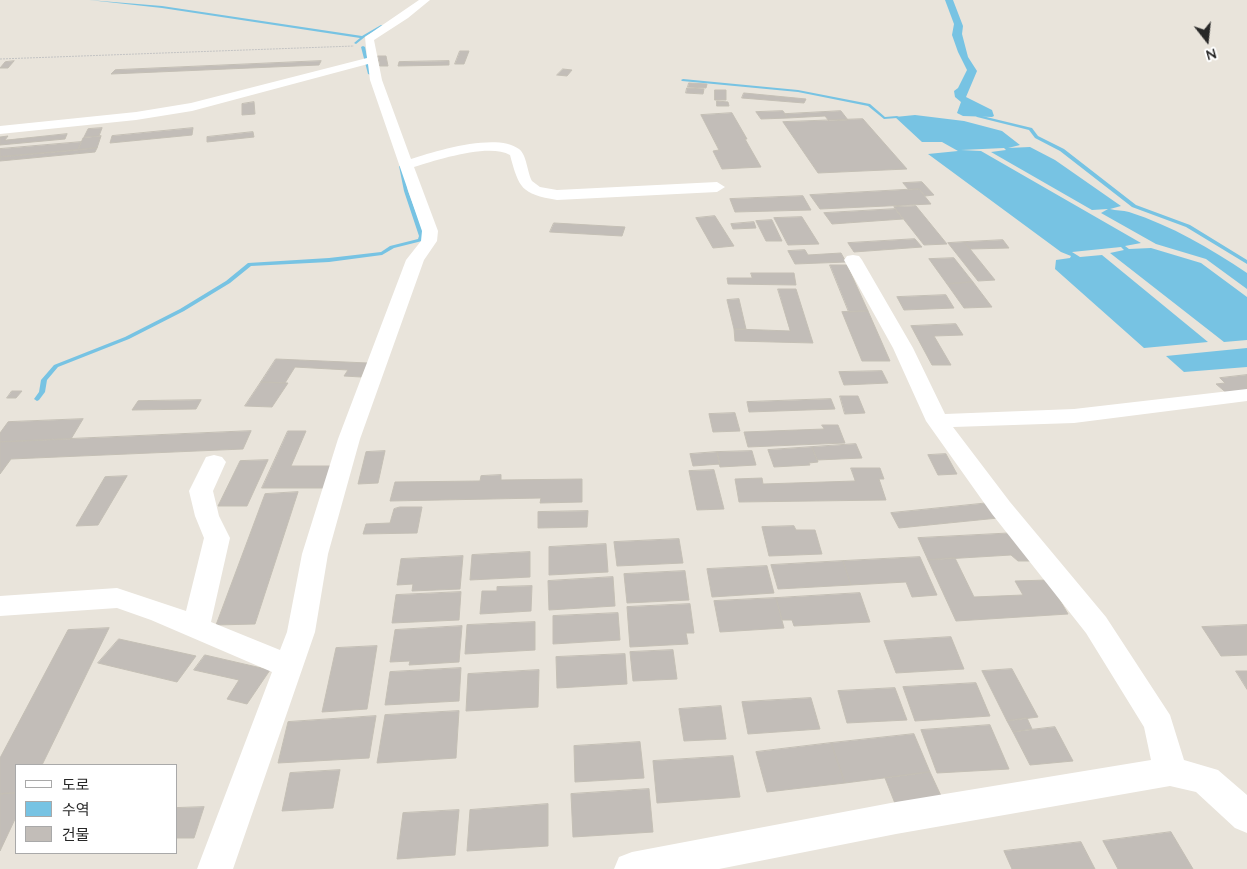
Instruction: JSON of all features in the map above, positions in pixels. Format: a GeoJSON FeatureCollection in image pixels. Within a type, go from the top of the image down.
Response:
{"type":"FeatureCollection","features":[{"type":"Feature","properties":{"kind":"street"},"geometry":{"type":"LineString","coordinates":[[215,869],[302,632],[315,554],[349,439],[415,260],[429,241],[430,231],[376,80],[369,39],[374,33],[405,16],[425,0]]}},
{"type":"Feature","properties":{"kind":"street"},"geometry":{"type":"LineString","coordinates":[[0,130],[136,116],[192,107],[370,52]]}},
{"type":"Feature","properties":{"kind":"street"},"geometry":{"type":"LineString","coordinates":[[407,165],[429,156],[461,151],[503,148],[513,151],[517,155],[524,183],[530,189],[541,193],[557,195],[717,187]]}},
{"type":"Feature","properties":{"kind":"street"},"geometry":{"type":"LineString","coordinates":[[853,260],[903,348],[937,421],[1001,508],[1096,625],[1159,724],[1170,771]]}},
{"type":"Feature","properties":{"kind":"street"},"geometry":{"type":"LineString","coordinates":[[937,421],[1074,416],[1247,394]]}},
{"type":"Feature","properties":{"kind":"street"},"geometry":{"type":"LineString","coordinates":[[196,627],[217,538],[207,516],[201,490],[214,462]]}},
{"type":"Feature","properties":{"kind":"street"},"geometry":{"type":"LineString","coordinates":[[0,606],[117,598],[161,612],[268,659],[290,664]]}},
{"type":"Feature","properties":{"kind":"street"},"geometry":{"type":"LineString","coordinates":[[632,869],[896,818],[1170,771],[1206,780],[1247,817]]}},
{"type":"Feature","properties":{"kind":"path"},"geometry":{"type":"LineString","coordinates":[[0,59],[370,52]]}},
{"type":"Feature","properties":{"kind":"water"},"geometry":{"type":"Polygon","coordinates":[[[945,0],[953,0],[963,26],[962,34],[968,57],[977,71],[966,97],[992,110],[994,116],[992,117],[963,116],[957,113],[961,102],[955,97],[954,91],[958,88],[967,70],[952,35],[954,24],[945,0]]]}},
{"type":"Feature","properties":{"kind":"water"},"geometry":{"type":"Polygon","coordinates":[[[915,115],[964,121],[1002,131],[1020,145],[1008,148],[1030,147],[1055,160],[1121,206],[1110,209],[1129,212],[1175,231],[1205,246],[1247,273],[1247,289],[1206,259],[1156,244],[1101,213],[1108,209],[1092,210],[991,152],[1006,150],[1004,148],[961,150],[981,151],[1141,243],[1125,246],[1129,249],[1151,248],[1201,263],[1247,297],[1247,340],[1224,342],[1110,253],[1124,250],[1121,247],[1072,252],[1080,257],[1102,255],[1208,342],[1144,348],[1055,269],[1056,260],[1070,258],[1071,256],[1061,252],[928,154],[958,151],[942,142],[922,142],[895,117],[915,115]]]}},
{"type":"Feature","properties":{"kind":"water"},"geometry":{"type":"Polygon","coordinates":[[[1247,348],[1247,367],[1184,372],[1166,356],[1247,348]]]}},
{"type":"Feature","properties":{"kind":"building"},"geometry":{"type":"Polygon","coordinates":[[[460,51],[469,51],[464,64],[455,64],[460,51]]]}},
{"type":"Feature","properties":{"kind":"building"},"geometry":{"type":"Polygon","coordinates":[[[378,56],[386,56],[388,66],[380,66],[378,56]]]}},
{"type":"Feature","properties":{"kind":"building"},"geometry":{"type":"Polygon","coordinates":[[[14,61],[8,68],[0,68],[5,62],[14,61]]]}},
{"type":"Feature","properties":{"kind":"building"},"geometry":{"type":"Polygon","coordinates":[[[321,61],[319,65],[111,74],[115,70],[321,61]]]}},
{"type":"Feature","properties":{"kind":"building"},"geometry":{"type":"Polygon","coordinates":[[[449,61],[449,65],[398,66],[399,62],[449,61]]]}},
{"type":"Feature","properties":{"kind":"building"},"geometry":{"type":"Polygon","coordinates":[[[563,69],[572,70],[567,76],[557,75],[563,69]]]}},
{"type":"Feature","properties":{"kind":"building"},"geometry":{"type":"Polygon","coordinates":[[[689,83],[707,84],[706,88],[688,87],[689,83]]]}},
{"type":"Feature","properties":{"kind":"building"},"geometry":{"type":"Polygon","coordinates":[[[687,88],[704,89],[703,94],[686,93],[687,88]]]}},
{"type":"Feature","properties":{"kind":"building"},"geometry":{"type":"Polygon","coordinates":[[[715,90],[726,90],[726,100],[715,100],[715,90]]]}},
{"type":"Feature","properties":{"kind":"building"},"geometry":{"type":"Polygon","coordinates":[[[744,93],[806,99],[804,103],[742,98],[744,93]]]}},
{"type":"Feature","properties":{"kind":"building"},"geometry":{"type":"Polygon","coordinates":[[[717,101],[728,102],[729,106],[717,106],[717,101]]]}},
{"type":"Feature","properties":{"kind":"building"},"geometry":{"type":"Polygon","coordinates":[[[254,102],[255,114],[242,115],[242,104],[254,102]]]}},
{"type":"Feature","properties":{"kind":"building"},"geometry":{"type":"Polygon","coordinates":[[[783,111],[788,118],[761,119],[756,112],[783,111]]]}},
{"type":"Feature","properties":{"kind":"building"},"geometry":{"type":"Polygon","coordinates":[[[841,111],[848,120],[829,121],[825,116],[788,118],[785,114],[841,111]]]}},
{"type":"Feature","properties":{"kind":"building"},"geometry":{"type":"Polygon","coordinates":[[[732,113],[761,167],[722,169],[713,151],[719,150],[701,115],[732,113]]]}},
{"type":"Feature","properties":{"kind":"building"},"geometry":{"type":"Polygon","coordinates":[[[863,119],[907,169],[818,173],[783,122],[863,119]]]}},
{"type":"Feature","properties":{"kind":"building"},"geometry":{"type":"Polygon","coordinates":[[[102,128],[99,136],[84,137],[88,129],[102,128]]]}},
{"type":"Feature","properties":{"kind":"building"},"geometry":{"type":"Polygon","coordinates":[[[193,128],[192,135],[110,143],[112,136],[193,128]]]}},
{"type":"Feature","properties":{"kind":"building"},"geometry":{"type":"Polygon","coordinates":[[[253,132],[254,137],[207,142],[207,137],[253,132]]]}},
{"type":"Feature","properties":{"kind":"building"},"geometry":{"type":"Polygon","coordinates":[[[67,134],[65,139],[0,145],[0,137],[8,136],[5,140],[67,134]]]}},
{"type":"Feature","properties":{"kind":"building"},"geometry":{"type":"Polygon","coordinates":[[[101,136],[97,148],[78,150],[83,138],[101,136]]]}},
{"type":"Feature","properties":{"kind":"building"},"geometry":{"type":"Polygon","coordinates":[[[81,142],[78,150],[0,157],[0,149],[81,142]]]}},
{"type":"Feature","properties":{"kind":"building"},"geometry":{"type":"Polygon","coordinates":[[[97,148],[95,152],[0,161],[0,157],[97,148]]]}},
{"type":"Feature","properties":{"kind":"building"},"geometry":{"type":"Polygon","coordinates":[[[922,182],[934,195],[925,196],[919,189],[909,190],[903,183],[922,182]]]}},
{"type":"Feature","properties":{"kind":"building"},"geometry":{"type":"Polygon","coordinates":[[[919,189],[931,204],[820,209],[810,195],[919,189]]]}},
{"type":"Feature","properties":{"kind":"building"},"geometry":{"type":"Polygon","coordinates":[[[803,196],[811,210],[735,212],[730,199],[803,196]]]}},
{"type":"Feature","properties":{"kind":"building"},"geometry":{"type":"Polygon","coordinates":[[[916,206],[947,244],[924,245],[894,207],[916,206]]]}},
{"type":"Feature","properties":{"kind":"building"},"geometry":{"type":"Polygon","coordinates":[[[895,209],[903,219],[832,224],[824,213],[895,209]]]}},
{"type":"Feature","properties":{"kind":"building"},"geometry":{"type":"Polygon","coordinates":[[[715,216],[734,246],[713,248],[696,218],[715,216]]]}},
{"type":"Feature","properties":{"kind":"building"},"geometry":{"type":"Polygon","coordinates":[[[802,217],[819,244],[788,245],[774,218],[802,217]]]}},
{"type":"Feature","properties":{"kind":"building"},"geometry":{"type":"Polygon","coordinates":[[[772,220],[782,241],[766,241],[756,221],[772,220]]]}},
{"type":"Feature","properties":{"kind":"building"},"geometry":{"type":"Polygon","coordinates":[[[754,222],[756,228],[733,229],[731,224],[754,222]]]}},
{"type":"Feature","properties":{"kind":"building"},"geometry":{"type":"Polygon","coordinates":[[[554,223],[625,227],[622,236],[550,232],[554,223]]]}},
{"type":"Feature","properties":{"kind":"building"},"geometry":{"type":"Polygon","coordinates":[[[915,239],[922,247],[854,252],[848,243],[915,239]]]}},
{"type":"Feature","properties":{"kind":"building"},"geometry":{"type":"Polygon","coordinates":[[[1003,240],[1009,248],[970,249],[964,242],[1003,240]]]}},
{"type":"Feature","properties":{"kind":"building"},"geometry":{"type":"Polygon","coordinates":[[[964,242],[995,280],[978,281],[948,243],[964,242]]]}},
{"type":"Feature","properties":{"kind":"building"},"geometry":{"type":"Polygon","coordinates":[[[805,250],[808,255],[841,253],[846,262],[795,264],[788,251],[805,250]]]}},
{"type":"Feature","properties":{"kind":"building"},"geometry":{"type":"Polygon","coordinates":[[[954,258],[973,282],[947,284],[929,259],[954,258]]]}},
{"type":"Feature","properties":{"kind":"building"},"geometry":{"type":"Polygon","coordinates":[[[830,265],[847,265],[868,311],[849,312],[830,265]]]}},
{"type":"Feature","properties":{"kind":"building"},"geometry":{"type":"Polygon","coordinates":[[[751,273],[794,273],[796,285],[728,284],[727,278],[752,278],[751,273]]]}},
{"type":"Feature","properties":{"kind":"building"},"geometry":{"type":"Polygon","coordinates":[[[973,282],[992,307],[964,308],[947,284],[973,282]]]}},
{"type":"Feature","properties":{"kind":"building"},"geometry":{"type":"Polygon","coordinates":[[[778,289],[796,289],[813,343],[735,341],[734,329],[790,331],[778,289]]]}},
{"type":"Feature","properties":{"kind":"building"},"geometry":{"type":"Polygon","coordinates":[[[946,295],[954,308],[904,310],[897,297],[946,295]]]}},
{"type":"Feature","properties":{"kind":"building"},"geometry":{"type":"Polygon","coordinates":[[[739,299],[746,329],[734,329],[727,300],[739,299]]]}},
{"type":"Feature","properties":{"kind":"building"},"geometry":{"type":"Polygon","coordinates":[[[868,311],[890,361],[862,361],[842,312],[868,311]]]}},
{"type":"Feature","properties":{"kind":"building"},"geometry":{"type":"Polygon","coordinates":[[[956,324],[963,335],[934,336],[951,365],[932,365],[911,326],[956,324]]]}},
{"type":"Feature","properties":{"kind":"building"},"geometry":{"type":"Polygon","coordinates":[[[276,359],[368,363],[361,377],[344,376],[348,370],[295,367],[285,383],[261,382],[276,359]]]}},
{"type":"Feature","properties":{"kind":"building"},"geometry":{"type":"Polygon","coordinates":[[[882,371],[888,383],[844,385],[839,372],[882,371]]]}},
{"type":"Feature","properties":{"kind":"building"},"geometry":{"type":"Polygon","coordinates":[[[1247,375],[1247,393],[1229,395],[1216,384],[1225,383],[1220,378],[1247,375]]]}},
{"type":"Feature","properties":{"kind":"building"},"geometry":{"type":"Polygon","coordinates":[[[261,382],[288,383],[272,407],[245,406],[261,382]]]}},
{"type":"Feature","properties":{"kind":"building"},"geometry":{"type":"Polygon","coordinates":[[[12,391],[22,391],[16,398],[7,398],[12,391]]]}},
{"type":"Feature","properties":{"kind":"building"},"geometry":{"type":"Polygon","coordinates":[[[840,396],[858,396],[865,413],[845,414],[840,396]]]}},
{"type":"Feature","properties":{"kind":"building"},"geometry":{"type":"Polygon","coordinates":[[[831,399],[835,409],[749,412],[747,402],[831,399]]]}},
{"type":"Feature","properties":{"kind":"building"},"geometry":{"type":"Polygon","coordinates":[[[201,400],[196,409],[132,410],[138,401],[201,400]]]}},
{"type":"Feature","properties":{"kind":"building"},"geometry":{"type":"Polygon","coordinates":[[[735,413],[740,431],[713,432],[709,414],[735,413]]]}},
{"type":"Feature","properties":{"kind":"building"},"geometry":{"type":"Polygon","coordinates":[[[83,419],[71,439],[0,442],[0,433],[8,422],[83,419]]]}},
{"type":"Feature","properties":{"kind":"building"},"geometry":{"type":"Polygon","coordinates":[[[822,425],[838,425],[845,443],[748,447],[744,432],[824,429],[822,425]]]}},
{"type":"Feature","properties":{"kind":"building"},"geometry":{"type":"Polygon","coordinates":[[[251,431],[243,449],[11,459],[0,474],[0,442],[251,431]]]}},
{"type":"Feature","properties":{"kind":"building"},"geometry":{"type":"Polygon","coordinates":[[[288,431],[306,431],[291,466],[333,466],[325,488],[262,488],[288,431]]]}},
{"type":"Feature","properties":{"kind":"building"},"geometry":{"type":"Polygon","coordinates":[[[856,444],[862,458],[817,460],[812,447],[856,444]]]}},
{"type":"Feature","properties":{"kind":"building"},"geometry":{"type":"Polygon","coordinates":[[[812,447],[818,462],[809,463],[810,465],[774,467],[768,450],[812,447]]]}},
{"type":"Feature","properties":{"kind":"building"},"geometry":{"type":"Polygon","coordinates":[[[385,451],[378,483],[358,484],[366,452],[385,451]]]}},
{"type":"Feature","properties":{"kind":"building"},"geometry":{"type":"Polygon","coordinates":[[[752,451],[756,465],[720,467],[717,452],[752,451]]]}},
{"type":"Feature","properties":{"kind":"building"},"geometry":{"type":"Polygon","coordinates":[[[717,452],[720,464],[693,466],[690,454],[717,452]]]}},
{"type":"Feature","properties":{"kind":"building"},"geometry":{"type":"Polygon","coordinates":[[[946,454],[957,474],[938,475],[928,455],[946,454]]]}},
{"type":"Feature","properties":{"kind":"building"},"geometry":{"type":"Polygon","coordinates":[[[268,460],[247,506],[218,506],[240,461],[268,460]]]}},
{"type":"Feature","properties":{"kind":"building"},"geometry":{"type":"Polygon","coordinates":[[[851,468],[880,468],[884,479],[879,479],[886,500],[739,502],[735,479],[762,478],[763,484],[855,481],[851,468]]]}},
{"type":"Feature","properties":{"kind":"building"},"geometry":{"type":"Polygon","coordinates":[[[714,470],[724,509],[697,510],[689,471],[714,470]]]}},
{"type":"Feature","properties":{"kind":"building"},"geometry":{"type":"Polygon","coordinates":[[[501,475],[501,480],[582,479],[582,502],[540,503],[541,498],[390,501],[395,482],[480,481],[481,476],[501,475]]]}},
{"type":"Feature","properties":{"kind":"building"},"geometry":{"type":"Polygon","coordinates":[[[127,476],[98,525],[76,526],[105,477],[127,476]]]}},
{"type":"Feature","properties":{"kind":"building"},"geometry":{"type":"Polygon","coordinates":[[[298,492],[255,624],[216,625],[265,494],[298,492]]]}},
{"type":"Feature","properties":{"kind":"building"},"geometry":{"type":"Polygon","coordinates":[[[989,503],[998,518],[899,528],[891,513],[989,503]]]}},
{"type":"Feature","properties":{"kind":"building"},"geometry":{"type":"Polygon","coordinates":[[[400,507],[422,507],[417,533],[363,534],[366,524],[390,523],[394,509],[400,507]]]}},
{"type":"Feature","properties":{"kind":"building"},"geometry":{"type":"Polygon","coordinates":[[[588,511],[587,527],[538,528],[538,512],[588,511]]]}},
{"type":"Feature","properties":{"kind":"building"},"geometry":{"type":"Polygon","coordinates":[[[794,526],[796,530],[815,530],[822,554],[769,556],[762,527],[794,526]]]}},
{"type":"Feature","properties":{"kind":"building"},"geometry":{"type":"Polygon","coordinates":[[[1015,533],[1035,561],[1018,561],[1011,555],[928,560],[918,538],[1015,533]]]}},
{"type":"Feature","properties":{"kind":"building"},"geometry":{"type":"Polygon","coordinates":[[[679,539],[683,563],[617,566],[614,542],[679,539]]]}},
{"type":"Feature","properties":{"kind":"building"},"geometry":{"type":"Polygon","coordinates":[[[606,544],[608,572],[549,575],[549,547],[606,544]]]}},
{"type":"Feature","properties":{"kind":"building"},"geometry":{"type":"Polygon","coordinates":[[[530,552],[530,577],[470,580],[472,555],[530,552]]]}},
{"type":"Feature","properties":{"kind":"building"},"geometry":{"type":"Polygon","coordinates":[[[463,556],[460,589],[412,591],[413,584],[397,585],[401,559],[463,556]]]}},
{"type":"Feature","properties":{"kind":"building"},"geometry":{"type":"Polygon","coordinates":[[[920,557],[937,595],[912,597],[906,582],[851,585],[843,561],[920,557]]]}},
{"type":"Feature","properties":{"kind":"building"},"geometry":{"type":"Polygon","coordinates":[[[955,558],[974,597],[1023,595],[1015,581],[1048,580],[1068,614],[956,621],[928,560],[955,558]]]}},
{"type":"Feature","properties":{"kind":"building"},"geometry":{"type":"Polygon","coordinates":[[[843,561],[851,585],[778,589],[771,565],[843,561]]]}},
{"type":"Feature","properties":{"kind":"building"},"geometry":{"type":"Polygon","coordinates":[[[767,566],[774,593],[712,597],[707,569],[767,566]]]}},
{"type":"Feature","properties":{"kind":"building"},"geometry":{"type":"Polygon","coordinates":[[[685,571],[689,600],[627,603],[624,574],[685,571]]]}},
{"type":"Feature","properties":{"kind":"building"},"geometry":{"type":"Polygon","coordinates":[[[613,577],[615,606],[549,610],[548,581],[613,577]]]}},
{"type":"Feature","properties":{"kind":"building"},"geometry":{"type":"Polygon","coordinates":[[[532,586],[531,611],[480,614],[482,591],[497,591],[497,587],[532,586]]]}},
{"type":"Feature","properties":{"kind":"building"},"geometry":{"type":"Polygon","coordinates":[[[461,592],[459,620],[392,623],[396,595],[461,592]]]}},
{"type":"Feature","properties":{"kind":"building"},"geometry":{"type":"Polygon","coordinates":[[[860,593],[870,622],[794,626],[792,620],[782,620],[776,598],[860,593]]]}},
{"type":"Feature","properties":{"kind":"building"},"geometry":{"type":"Polygon","coordinates":[[[776,598],[784,628],[720,632],[714,601],[776,598]]]}},
{"type":"Feature","properties":{"kind":"building"},"geometry":{"type":"Polygon","coordinates":[[[690,604],[694,633],[686,633],[688,644],[630,647],[627,607],[690,604]]]}},
{"type":"Feature","properties":{"kind":"building"},"geometry":{"type":"Polygon","coordinates":[[[618,613],[620,640],[553,644],[553,616],[618,613]]]}},
{"type":"Feature","properties":{"kind":"building"},"geometry":{"type":"Polygon","coordinates":[[[535,622],[535,650],[465,654],[467,625],[535,622]]]}},
{"type":"Feature","properties":{"kind":"building"},"geometry":{"type":"Polygon","coordinates":[[[1247,625],[1247,655],[1221,656],[1202,627],[1247,625]]]}},
{"type":"Feature","properties":{"kind":"building"},"geometry":{"type":"Polygon","coordinates":[[[462,626],[459,662],[409,665],[410,661],[390,662],[395,630],[462,626]]]}},
{"type":"Feature","properties":{"kind":"building"},"geometry":{"type":"Polygon","coordinates":[[[109,628],[42,764],[15,764],[15,793],[0,794],[0,758],[68,630],[109,628]]]}},
{"type":"Feature","properties":{"kind":"building"},"geometry":{"type":"Polygon","coordinates":[[[951,637],[964,669],[896,673],[884,641],[951,637]]]}},
{"type":"Feature","properties":{"kind":"building"},"geometry":{"type":"Polygon","coordinates":[[[119,639],[196,656],[177,682],[98,663],[119,639]]]}},
{"type":"Feature","properties":{"kind":"building"},"geometry":{"type":"Polygon","coordinates":[[[377,646],[367,709],[322,712],[336,648],[377,646]]]}},
{"type":"Feature","properties":{"kind":"building"},"geometry":{"type":"Polygon","coordinates":[[[673,650],[677,679],[633,681],[630,652],[673,650]]]}},
{"type":"Feature","properties":{"kind":"building"},"geometry":{"type":"Polygon","coordinates":[[[625,654],[627,684],[557,688],[556,657],[625,654]]]}},
{"type":"Feature","properties":{"kind":"building"},"geometry":{"type":"Polygon","coordinates":[[[205,655],[270,670],[247,704],[227,699],[239,680],[194,670],[205,655]]]}},
{"type":"Feature","properties":{"kind":"building"},"geometry":{"type":"Polygon","coordinates":[[[461,668],[459,701],[385,705],[390,672],[461,668]]]}},
{"type":"Feature","properties":{"kind":"building"},"geometry":{"type":"Polygon","coordinates":[[[1012,669],[1038,717],[1007,721],[982,671],[1012,669]]]}},
{"type":"Feature","properties":{"kind":"building"},"geometry":{"type":"Polygon","coordinates":[[[539,670],[538,707],[466,711],[468,674],[539,670]]]}},
{"type":"Feature","properties":{"kind":"building"},"geometry":{"type":"Polygon","coordinates":[[[1236,671],[1247,671],[1247,689],[1236,671]]]}},
{"type":"Feature","properties":{"kind":"building"},"geometry":{"type":"Polygon","coordinates":[[[976,683],[990,716],[915,721],[903,687],[976,683]]]}},
{"type":"Feature","properties":{"kind":"building"},"geometry":{"type":"Polygon","coordinates":[[[895,688],[907,720],[847,723],[838,691],[895,688]]]}},
{"type":"Feature","properties":{"kind":"building"},"geometry":{"type":"Polygon","coordinates":[[[811,698],[820,729],[748,734],[742,702],[811,698]]]}},
{"type":"Feature","properties":{"kind":"building"},"geometry":{"type":"Polygon","coordinates":[[[721,706],[726,739],[684,741],[679,709],[721,706]]]}},
{"type":"Feature","properties":{"kind":"building"},"geometry":{"type":"Polygon","coordinates":[[[459,711],[456,758],[377,763],[385,715],[459,711]]]}},
{"type":"Feature","properties":{"kind":"building"},"geometry":{"type":"Polygon","coordinates":[[[376,716],[369,758],[278,763],[288,722],[376,716]]]}},
{"type":"Feature","properties":{"kind":"building"},"geometry":{"type":"Polygon","coordinates":[[[1027,718],[1032,729],[1013,732],[1007,721],[1027,718]]]}},
{"type":"Feature","properties":{"kind":"building"},"geometry":{"type":"Polygon","coordinates":[[[990,725],[1009,769],[937,773],[921,730],[990,725]]]}},
{"type":"Feature","properties":{"kind":"building"},"geometry":{"type":"Polygon","coordinates":[[[1055,727],[1073,761],[1030,765],[1013,732],[1055,727]]]}},
{"type":"Feature","properties":{"kind":"building"},"geometry":{"type":"Polygon","coordinates":[[[914,734],[930,772],[845,783],[831,743],[914,734]]]}},
{"type":"Feature","properties":{"kind":"building"},"geometry":{"type":"Polygon","coordinates":[[[640,742],[644,778],[575,782],[574,746],[640,742]]]}},
{"type":"Feature","properties":{"kind":"building"},"geometry":{"type":"Polygon","coordinates":[[[831,743],[845,783],[767,792],[756,752],[831,743]]]}},
{"type":"Feature","properties":{"kind":"building"},"geometry":{"type":"Polygon","coordinates":[[[733,756],[740,797],[657,803],[653,761],[733,756]]]}},
{"type":"Feature","properties":{"kind":"building"},"geometry":{"type":"Polygon","coordinates":[[[340,770],[333,808],[282,811],[290,773],[340,770]]]}},
{"type":"Feature","properties":{"kind":"building"},"geometry":{"type":"Polygon","coordinates":[[[930,772],[943,800],[896,806],[885,778],[930,772]]]}},
{"type":"Feature","properties":{"kind":"building"},"geometry":{"type":"Polygon","coordinates":[[[649,789],[653,832],[573,837],[571,794],[649,789]]]}},
{"type":"Feature","properties":{"kind":"building"},"geometry":{"type":"Polygon","coordinates":[[[15,793],[15,819],[0,851],[0,794],[15,793]]]}},
{"type":"Feature","properties":{"kind":"building"},"geometry":{"type":"Polygon","coordinates":[[[548,804],[548,846],[467,851],[470,810],[548,804]]]}},
{"type":"Feature","properties":{"kind":"building"},"geometry":{"type":"Polygon","coordinates":[[[204,807],[194,838],[178,838],[178,808],[204,807]]]}},
{"type":"Feature","properties":{"kind":"building"},"geometry":{"type":"Polygon","coordinates":[[[459,810],[455,855],[397,859],[403,813],[459,810]]]}},
{"type":"Feature","properties":{"kind":"building"},"geometry":{"type":"Polygon","coordinates":[[[1171,832],[1193,869],[1118,869],[1103,841],[1171,832]]]}},
{"type":"Feature","properties":{"kind":"building"},"geometry":{"type":"Polygon","coordinates":[[[1081,842],[1095,869],[1012,869],[1004,851],[1081,842]]]}},
{"type":"Feature","properties":{"kind":"waterway"},"geometry":{"type":"LineString","coordinates":[[90,0],[162,7],[363,37]]}},
{"type":"Feature","properties":{"kind":"waterway"},"geometry":{"type":"LineString","coordinates":[[363,37],[382,26]]}},
{"type":"Feature","properties":{"kind":"waterway"},"geometry":{"type":"LineString","coordinates":[[356,43],[363,37]]}},
{"type":"Feature","properties":{"kind":"waterway"},"geometry":{"type":"LineString","coordinates":[[363,47],[370,74]]}},
{"type":"Feature","properties":{"kind":"waterway"},"geometry":{"type":"LineString","coordinates":[[683,80],[798,91],[869,105],[884,118],[897,117]]}},
{"type":"Feature","properties":{"kind":"waterway"},"geometry":{"type":"LineString","coordinates":[[978,116],[1031,129],[1036,137],[1062,150],[1134,206],[1188,226],[1247,262]]}},
{"type":"Feature","properties":{"kind":"waterway"},"geometry":{"type":"LineString","coordinates":[[37,399],[42,392],[44,380],[56,366],[127,338],[182,310],[228,282],[250,264],[329,260],[382,253],[392,247],[420,240],[422,236],[406,191],[401,167]]}}]}
